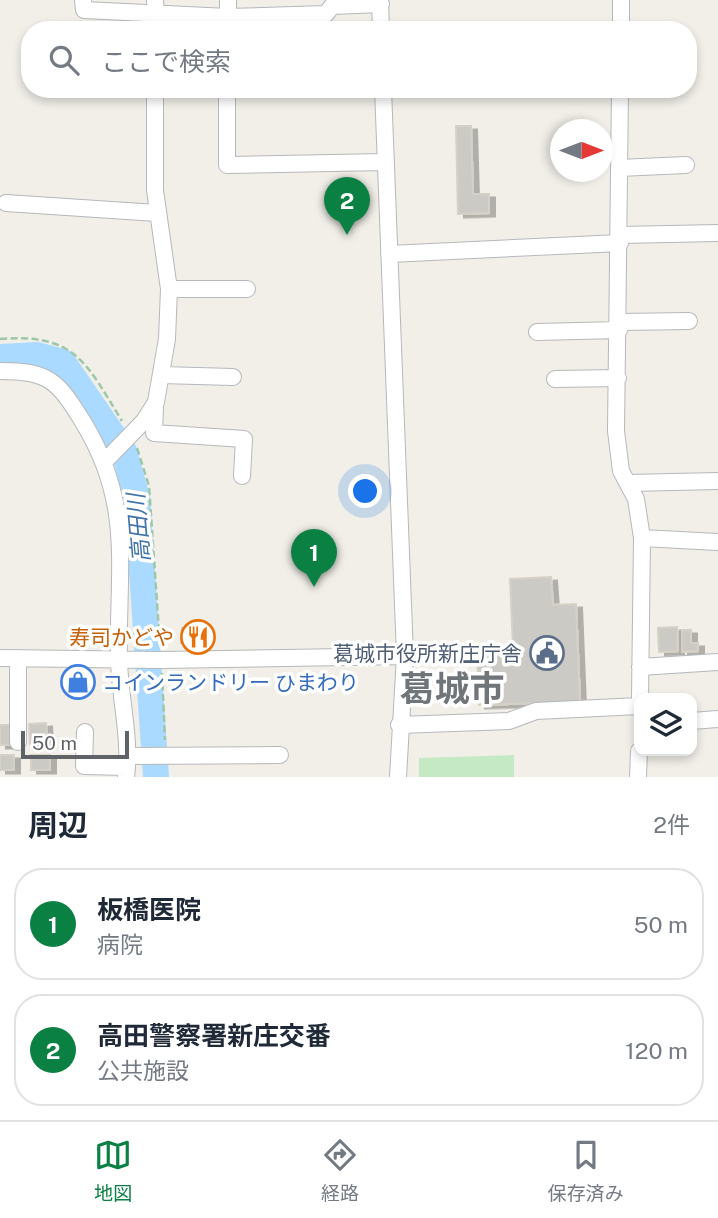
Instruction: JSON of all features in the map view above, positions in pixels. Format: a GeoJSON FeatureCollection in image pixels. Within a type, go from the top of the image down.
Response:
{"type":"FeatureCollection","features":[{"type":"Feature","properties":{"kind":"street"},"geometry":{"type":"LineString","coordinates":[[83,0],[84,10],[210,21]]}},
{"type":"Feature","properties":{"kind":"street"},"geometry":{"type":"LineString","coordinates":[[228,0],[228,21]]}},
{"type":"Feature","properties":{"kind":"street"},"geometry":{"type":"LineString","coordinates":[[621,0],[621,21]]}},
{"type":"Feature","properties":{"kind":"street"},"geometry":{"type":"LineString","coordinates":[[250,21],[326,14],[332,6],[381,2],[381,21]]}},
{"type":"Feature","properties":{"kind":"street"},"geometry":{"type":"LineString","coordinates":[[155,98],[157,213],[169,289],[167,339],[156,402],[154,433],[244,439],[242,476]]}},
{"type":"Feature","properties":{"kind":"street"},"geometry":{"type":"LineString","coordinates":[[227,98],[227,165],[385,162]]}},
{"type":"Feature","properties":{"kind":"street"},"geometry":{"type":"LineString","coordinates":[[383,98],[405,656],[398,777]]}},
{"type":"Feature","properties":{"kind":"street"},"geometry":{"type":"LineString","coordinates":[[620,98],[616,431],[621,471],[636,499],[642,538],[640,693]]}},
{"type":"Feature","properties":{"kind":"street"},"geometry":{"type":"LineString","coordinates":[[619,168],[686,165]]}},
{"type":"Feature","properties":{"kind":"street"},"geometry":{"type":"LineString","coordinates":[[6,203],[157,213]]}},
{"type":"Feature","properties":{"kind":"street"},"geometry":{"type":"LineString","coordinates":[[388,254],[718,233]]}},
{"type":"Feature","properties":{"kind":"street"},"geometry":{"type":"LineString","coordinates":[[169,289],[247,289]]}},
{"type":"Feature","properties":{"kind":"street"},"geometry":{"type":"LineString","coordinates":[[537,332],[689,321]]}},
{"type":"Feature","properties":{"kind":"street"},"geometry":{"type":"LineString","coordinates":[[0,371],[36,372],[51,378],[71,401],[105,461],[113,483],[120,528],[123,660],[130,764]]}},
{"type":"Feature","properties":{"kind":"street"},"geometry":{"type":"LineString","coordinates":[[161,375],[233,377]]}},
{"type":"Feature","properties":{"kind":"street"},"geometry":{"type":"LineString","coordinates":[[555,379],[618,378]]}},
{"type":"Feature","properties":{"kind":"street"},"geometry":{"type":"LineString","coordinates":[[105,461],[132,435],[156,402]]}},
{"type":"Feature","properties":{"kind":"street"},"geometry":{"type":"LineString","coordinates":[[628,483],[718,481]]}},
{"type":"Feature","properties":{"kind":"street"},"geometry":{"type":"LineString","coordinates":[[642,538],[718,542]]}},
{"type":"Feature","properties":{"kind":"street"},"geometry":{"type":"LineString","coordinates":[[0,658],[161,660],[405,656]]}},
{"type":"Feature","properties":{"kind":"street"},"geometry":{"type":"LineString","coordinates":[[18,659],[18,742]]}},
{"type":"Feature","properties":{"kind":"street"},"geometry":{"type":"LineString","coordinates":[[640,667],[718,662]]}},
{"type":"Feature","properties":{"kind":"street"},"geometry":{"type":"LineString","coordinates":[[399,724],[509,720],[536,711],[634,706]]}},
{"type":"Feature","properties":{"kind":"street"},"geometry":{"type":"LineString","coordinates":[[697,721],[718,719]]}},
{"type":"Feature","properties":{"kind":"street"},"geometry":{"type":"LineString","coordinates":[[85,732],[84,766],[130,764],[166,753],[280,755]]}},
{"type":"Feature","properties":{"kind":"street"},"geometry":{"type":"LineString","coordinates":[[638,777],[639,756]]}},
{"type":"Feature","properties":{"kind":"path"},"geometry":{"type":"LineString","coordinates":[[0,339],[49,341],[65,346],[91,371],[132,435],[149,486],[166,753]]}},
{"type":"Feature","properties":{"kind":"green space"},"geometry":{"type":"Polygon","coordinates":[[[514,755],[514,777],[419,777],[419,758],[514,755]]]}},
{"type":"Feature","properties":{"kind":"building"},"geometry":{"type":"Polygon","coordinates":[[[456,126],[471,126],[473,194],[489,194],[489,213],[458,214],[456,126]]]}},
{"type":"Feature","properties":{"kind":"building"},"geometry":{"type":"Polygon","coordinates":[[[551,577],[553,605],[576,604],[580,702],[479,705],[477,649],[513,647],[510,579],[551,577]]]}},
{"type":"Feature","properties":{"kind":"building"},"geometry":{"type":"Polygon","coordinates":[[[677,627],[678,651],[659,652],[658,628],[677,627]]]}},
{"type":"Feature","properties":{"kind":"building"},"geometry":{"type":"Polygon","coordinates":[[[182,628],[206,629],[203,656],[189,656],[190,643],[181,643],[182,628]]]}},
{"type":"Feature","properties":{"kind":"building"},"geometry":{"type":"Polygon","coordinates":[[[682,630],[691,630],[691,643],[698,643],[698,651],[682,652],[682,630]]]}},
{"type":"Feature","properties":{"kind":"building"},"geometry":{"type":"Polygon","coordinates":[[[46,723],[47,743],[30,744],[29,724],[46,723]]]}},
{"type":"Feature","properties":{"kind":"building"},"geometry":{"type":"Polygon","coordinates":[[[0,725],[10,725],[11,745],[0,745],[0,725]]]}},
{"type":"Feature","properties":{"kind":"building"},"geometry":{"type":"Polygon","coordinates":[[[0,755],[14,755],[14,770],[0,770],[0,755]]]}},
{"type":"Feature","properties":{"kind":"building"},"geometry":{"type":"Polygon","coordinates":[[[31,755],[50,755],[50,770],[31,770],[31,755]]]}},
{"type":"Feature","properties":{"kind":"waterway","name":"高田川"},"geometry":{"type":"LineString","coordinates":[[0,357],[37,355],[63,362],[124,451],[137,498],[156,777]]}},
{"type":"Feature","properties":{"kind":"place","name":"高田警察署新庄交番"},"geometry":{"type":"Point","coordinates":[347,235]}},
{"type":"Feature","properties":{"kind":"place","name":"板橋医院"},"geometry":{"type":"Point","coordinates":[314,587]}},
{"type":"Feature","properties":{"kind":"place","name":"寿司かどや"},"geometry":{"type":"Point","coordinates":[198,637]}},
{"type":"Feature","properties":{"kind":"place","name":"葛城市役所新庄庁舎"},"geometry":{"type":"Point","coordinates":[547,653]}},
{"type":"Feature","properties":{"kind":"place","name":"コインランドリー ひまわり"},"geometry":{"type":"Point","coordinates":[78,682]}},
{"type":"Feature","properties":{"kind":"district","name":"葛城市"},"geometry":{"type":"Point","coordinates":[452,688]}}]}
